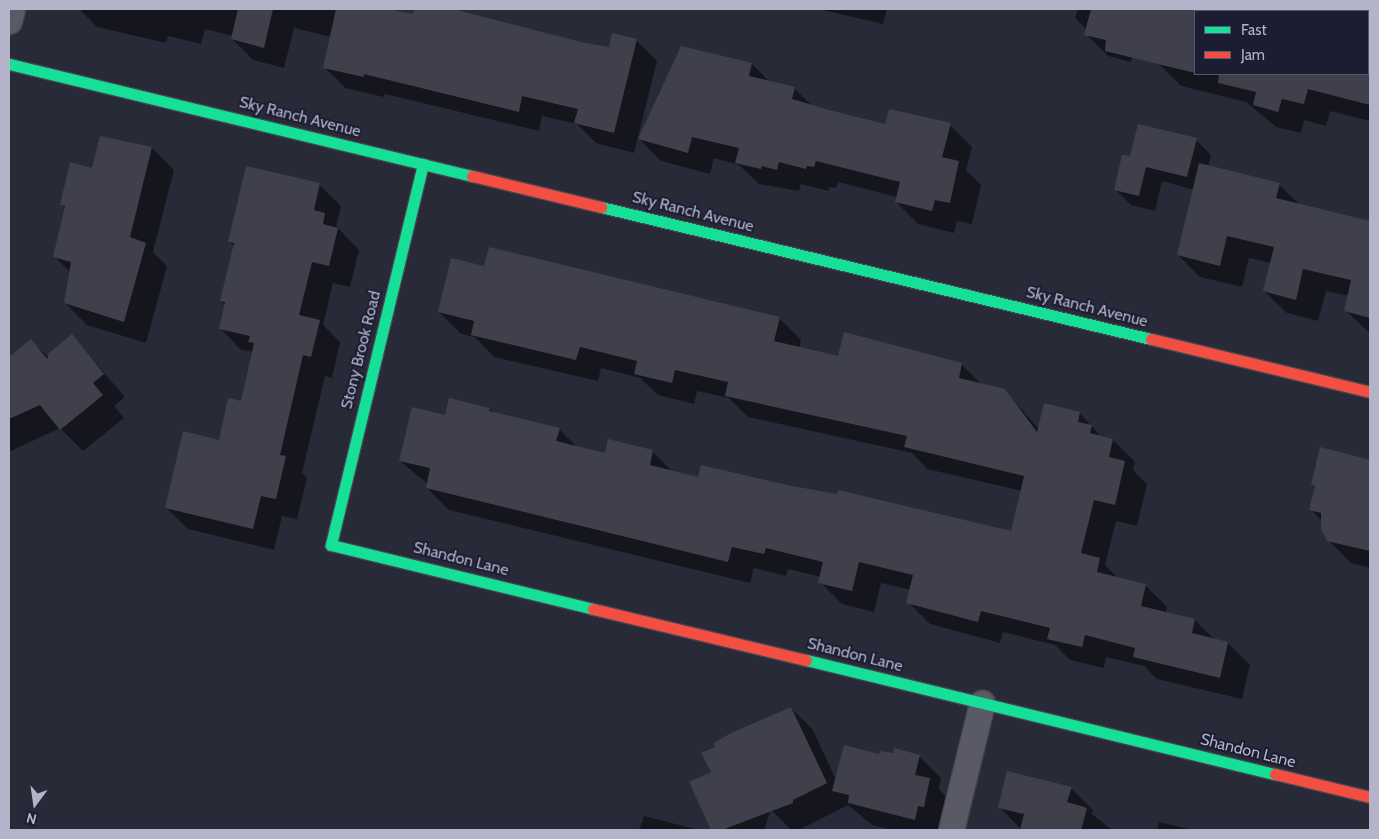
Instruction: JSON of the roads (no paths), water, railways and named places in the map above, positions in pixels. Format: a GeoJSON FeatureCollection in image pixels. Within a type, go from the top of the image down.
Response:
{"type":"FeatureCollection","features":[{"type":"Feature","properties":{"kind":"street"},"geometry":{"type":"LineString","coordinates":[[9,21],[12,9]]}},
{"type":"Feature","properties":{"kind":"street","name":"Sky Ranch Avenue"},"geometry":{"type":"LineString","coordinates":[[9,64],[1370,392]]}},
{"type":"Feature","properties":{"kind":"street","name":"Stony Brook Road"},"geometry":{"type":"LineString","coordinates":[[331,544],[423,164]]}},
{"type":"Feature","properties":{"kind":"street","name":"Shandon Lane"},"geometry":{"type":"LineString","coordinates":[[331,544],[1370,797]]}},
{"type":"Feature","properties":{"kind":"street"},"geometry":{"type":"LineString","coordinates":[[951,830],[982,703]]}}]}
